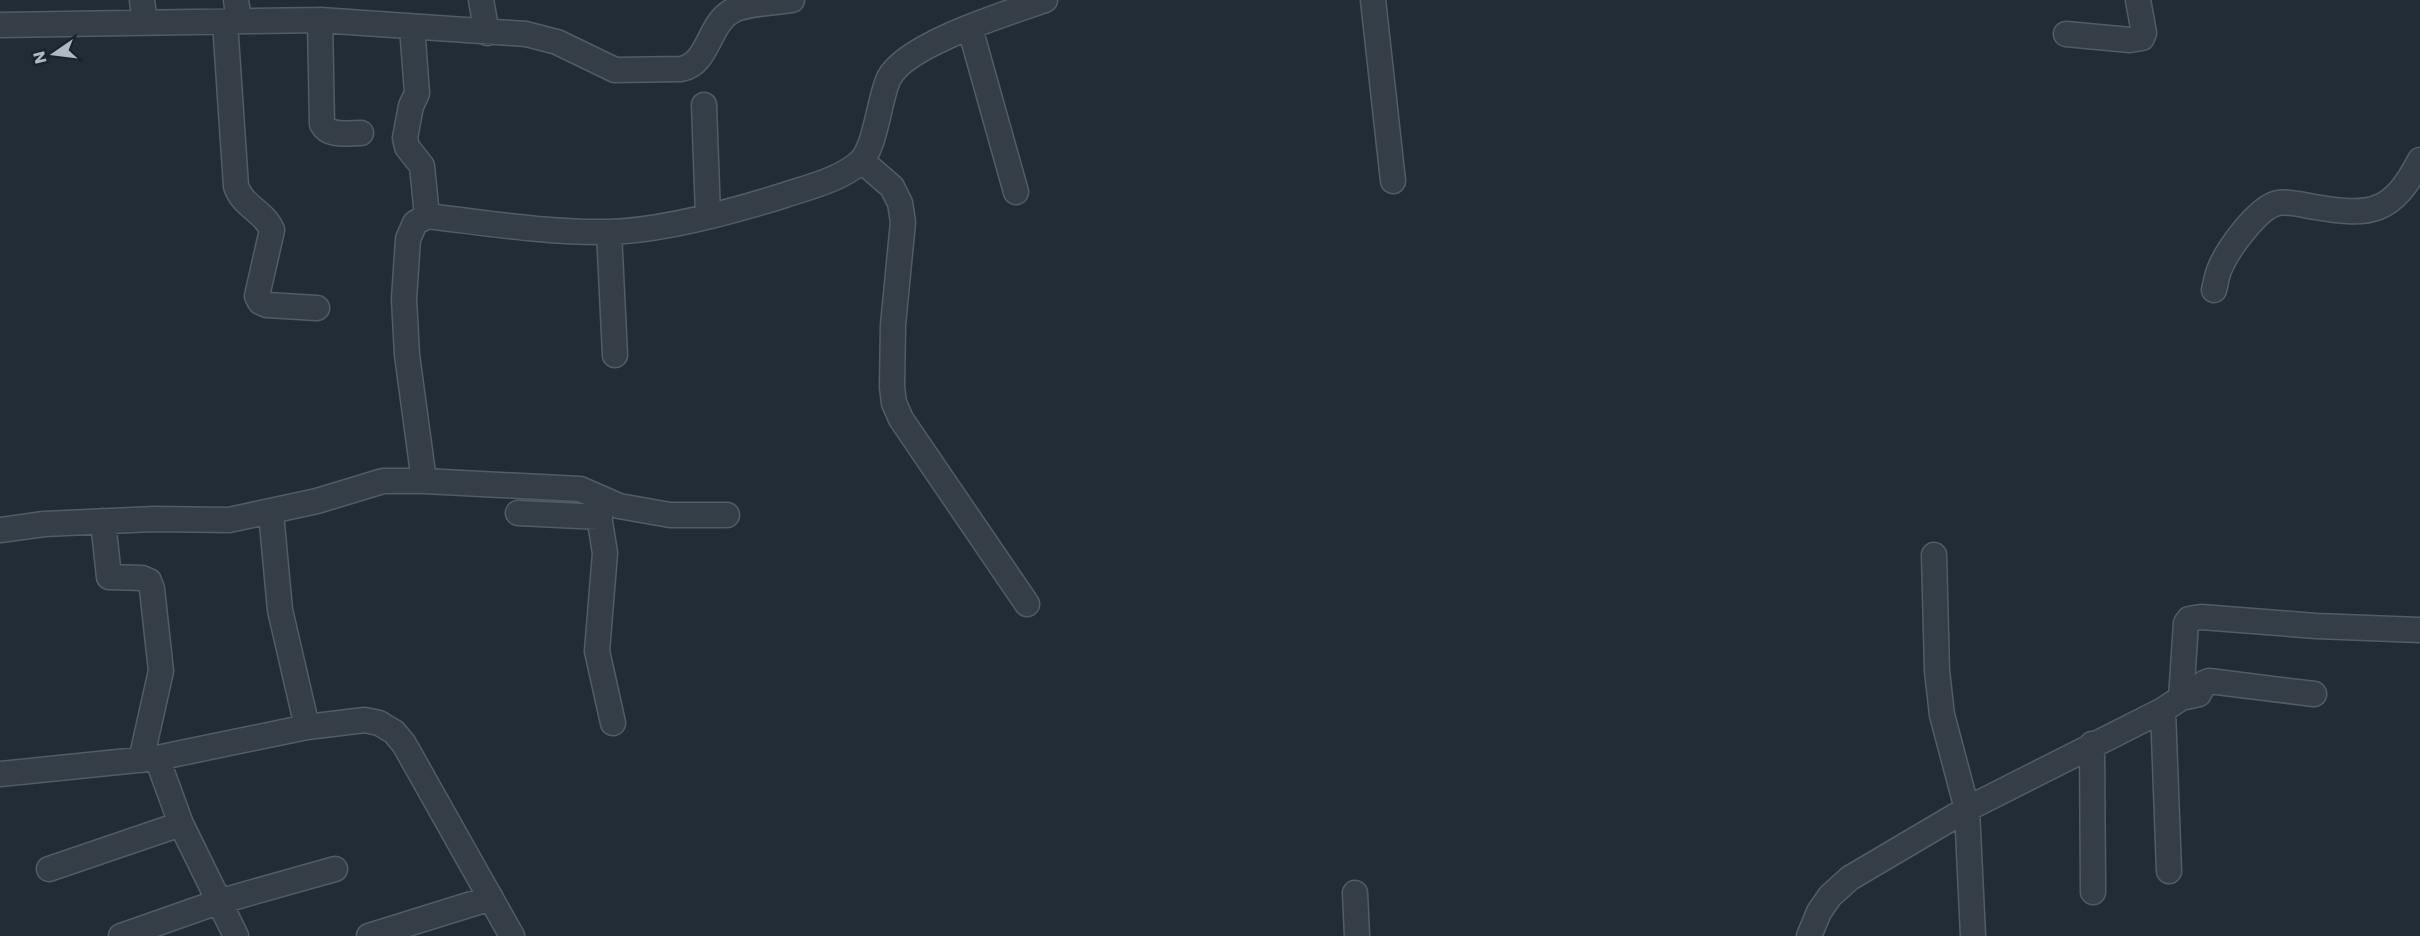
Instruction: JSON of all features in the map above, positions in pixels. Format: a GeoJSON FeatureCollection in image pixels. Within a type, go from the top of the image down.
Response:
{"type":"FeatureCollection","features":[{"type":"Feature","properties":{"kind":"street"},"geometry":{"type":"LineString","coordinates":[[481,0],[486,33]]}},
{"type":"Feature","properties":{"kind":"street"},"geometry":{"type":"LineString","coordinates":[[0,25],[144,11],[233,14],[543,37],[615,70],[681,69],[696,62],[724,16],[734,9],[767,2],[792,0]]}},
{"type":"Feature","properties":{"kind":"street"},"geometry":{"type":"LineString","coordinates":[[424,481],[407,355],[404,299],[408,239],[415,223],[427,216],[552,231],[639,230],[761,203],[817,184],[850,170],[862,161],[869,146],[889,79],[898,65],[912,54],[970,28],[1045,0]]}},
{"type":"Feature","properties":{"kind":"street"},"geometry":{"type":"LineString","coordinates":[[1373,0],[1393,181]]}},
{"type":"Feature","properties":{"kind":"street"},"geometry":{"type":"LineString","coordinates":[[2066,34],[2130,40],[2142,38],[2144,33],[2138,0]]}},
{"type":"Feature","properties":{"kind":"street"},"geometry":{"type":"LineString","coordinates":[[233,14],[236,186],[242,200],[269,224],[272,230],[257,296],[260,302],[267,305],[317,308]]}},
{"type":"Feature","properties":{"kind":"street"},"geometry":{"type":"LineString","coordinates":[[320,20],[322,124],[325,130],[332,133],[361,133]]}},
{"type":"Feature","properties":{"kind":"street"},"geometry":{"type":"LineString","coordinates":[[412,27],[417,93],[411,106],[405,138],[407,147],[422,166],[427,216]]}},
{"type":"Feature","properties":{"kind":"street"},"geometry":{"type":"LineString","coordinates":[[970,28],[1016,192]]}},
{"type":"Feature","properties":{"kind":"street"},"geometry":{"type":"LineString","coordinates":[[704,105],[708,215]]}},
{"type":"Feature","properties":{"kind":"street"},"geometry":{"type":"LineString","coordinates":[[2214,290],[2220,268],[2235,243],[2262,211],[2271,205],[2280,202],[2337,211],[2368,211],[2381,207],[2394,199],[2410,179],[2420,160]]}},
{"type":"Feature","properties":{"kind":"street"},"geometry":{"type":"LineString","coordinates":[[862,161],[892,187],[900,203],[903,222],[893,325],[894,403],[1027,604]]}},
{"type":"Feature","properties":{"kind":"street"},"geometry":{"type":"LineString","coordinates":[[609,232],[615,355]]}},
{"type":"Feature","properties":{"kind":"street"},"geometry":{"type":"LineString","coordinates":[[0,530],[44,524],[103,521],[229,520],[271,513],[383,481],[580,489],[598,507],[604,563],[597,651],[613,723]]}},
{"type":"Feature","properties":{"kind":"street"},"geometry":{"type":"LineString","coordinates":[[518,513],[618,507],[670,515],[727,515]]}},
{"type":"Feature","properties":{"kind":"street"},"geometry":{"type":"LineString","coordinates":[[271,513],[280,610],[308,727]]}},
{"type":"Feature","properties":{"kind":"street"},"geometry":{"type":"LineString","coordinates":[[103,521],[109,577],[142,578],[149,581],[152,589],[160,670],[149,759],[236,936]]}},
{"type":"Feature","properties":{"kind":"street"},"geometry":{"type":"LineString","coordinates":[[1934,555],[1937,671],[1942,715],[1966,809],[1972,936]]}},
{"type":"Feature","properties":{"kind":"street"},"geometry":{"type":"LineString","coordinates":[[2169,871],[2172,704],[2186,623],[2193,617],[2316,626],[2420,630]]}},
{"type":"Feature","properties":{"kind":"street"},"geometry":{"type":"LineString","coordinates":[[1809,936],[1810,928],[1824,904],[1850,878],[1966,809],[2172,704],[2199,693],[2204,683],[2210,681],[2314,694]]}},
{"type":"Feature","properties":{"kind":"street"},"geometry":{"type":"LineString","coordinates":[[0,774],[149,759],[308,727],[364,720],[379,723],[394,732],[404,744],[512,936]]}},
{"type":"Feature","properties":{"kind":"street"},"geometry":{"type":"LineString","coordinates":[[2092,744],[2093,892]]}},
{"type":"Feature","properties":{"kind":"street"},"geometry":{"type":"LineString","coordinates":[[49,869],[181,824]]}},
{"type":"Feature","properties":{"kind":"street"},"geometry":{"type":"LineString","coordinates":[[121,936],[218,902],[335,869]]}},
{"type":"Feature","properties":{"kind":"street"},"geometry":{"type":"LineString","coordinates":[[1355,893],[1357,936]]}},
{"type":"Feature","properties":{"kind":"street"},"geometry":{"type":"LineString","coordinates":[[369,936],[491,898]]}}]}
